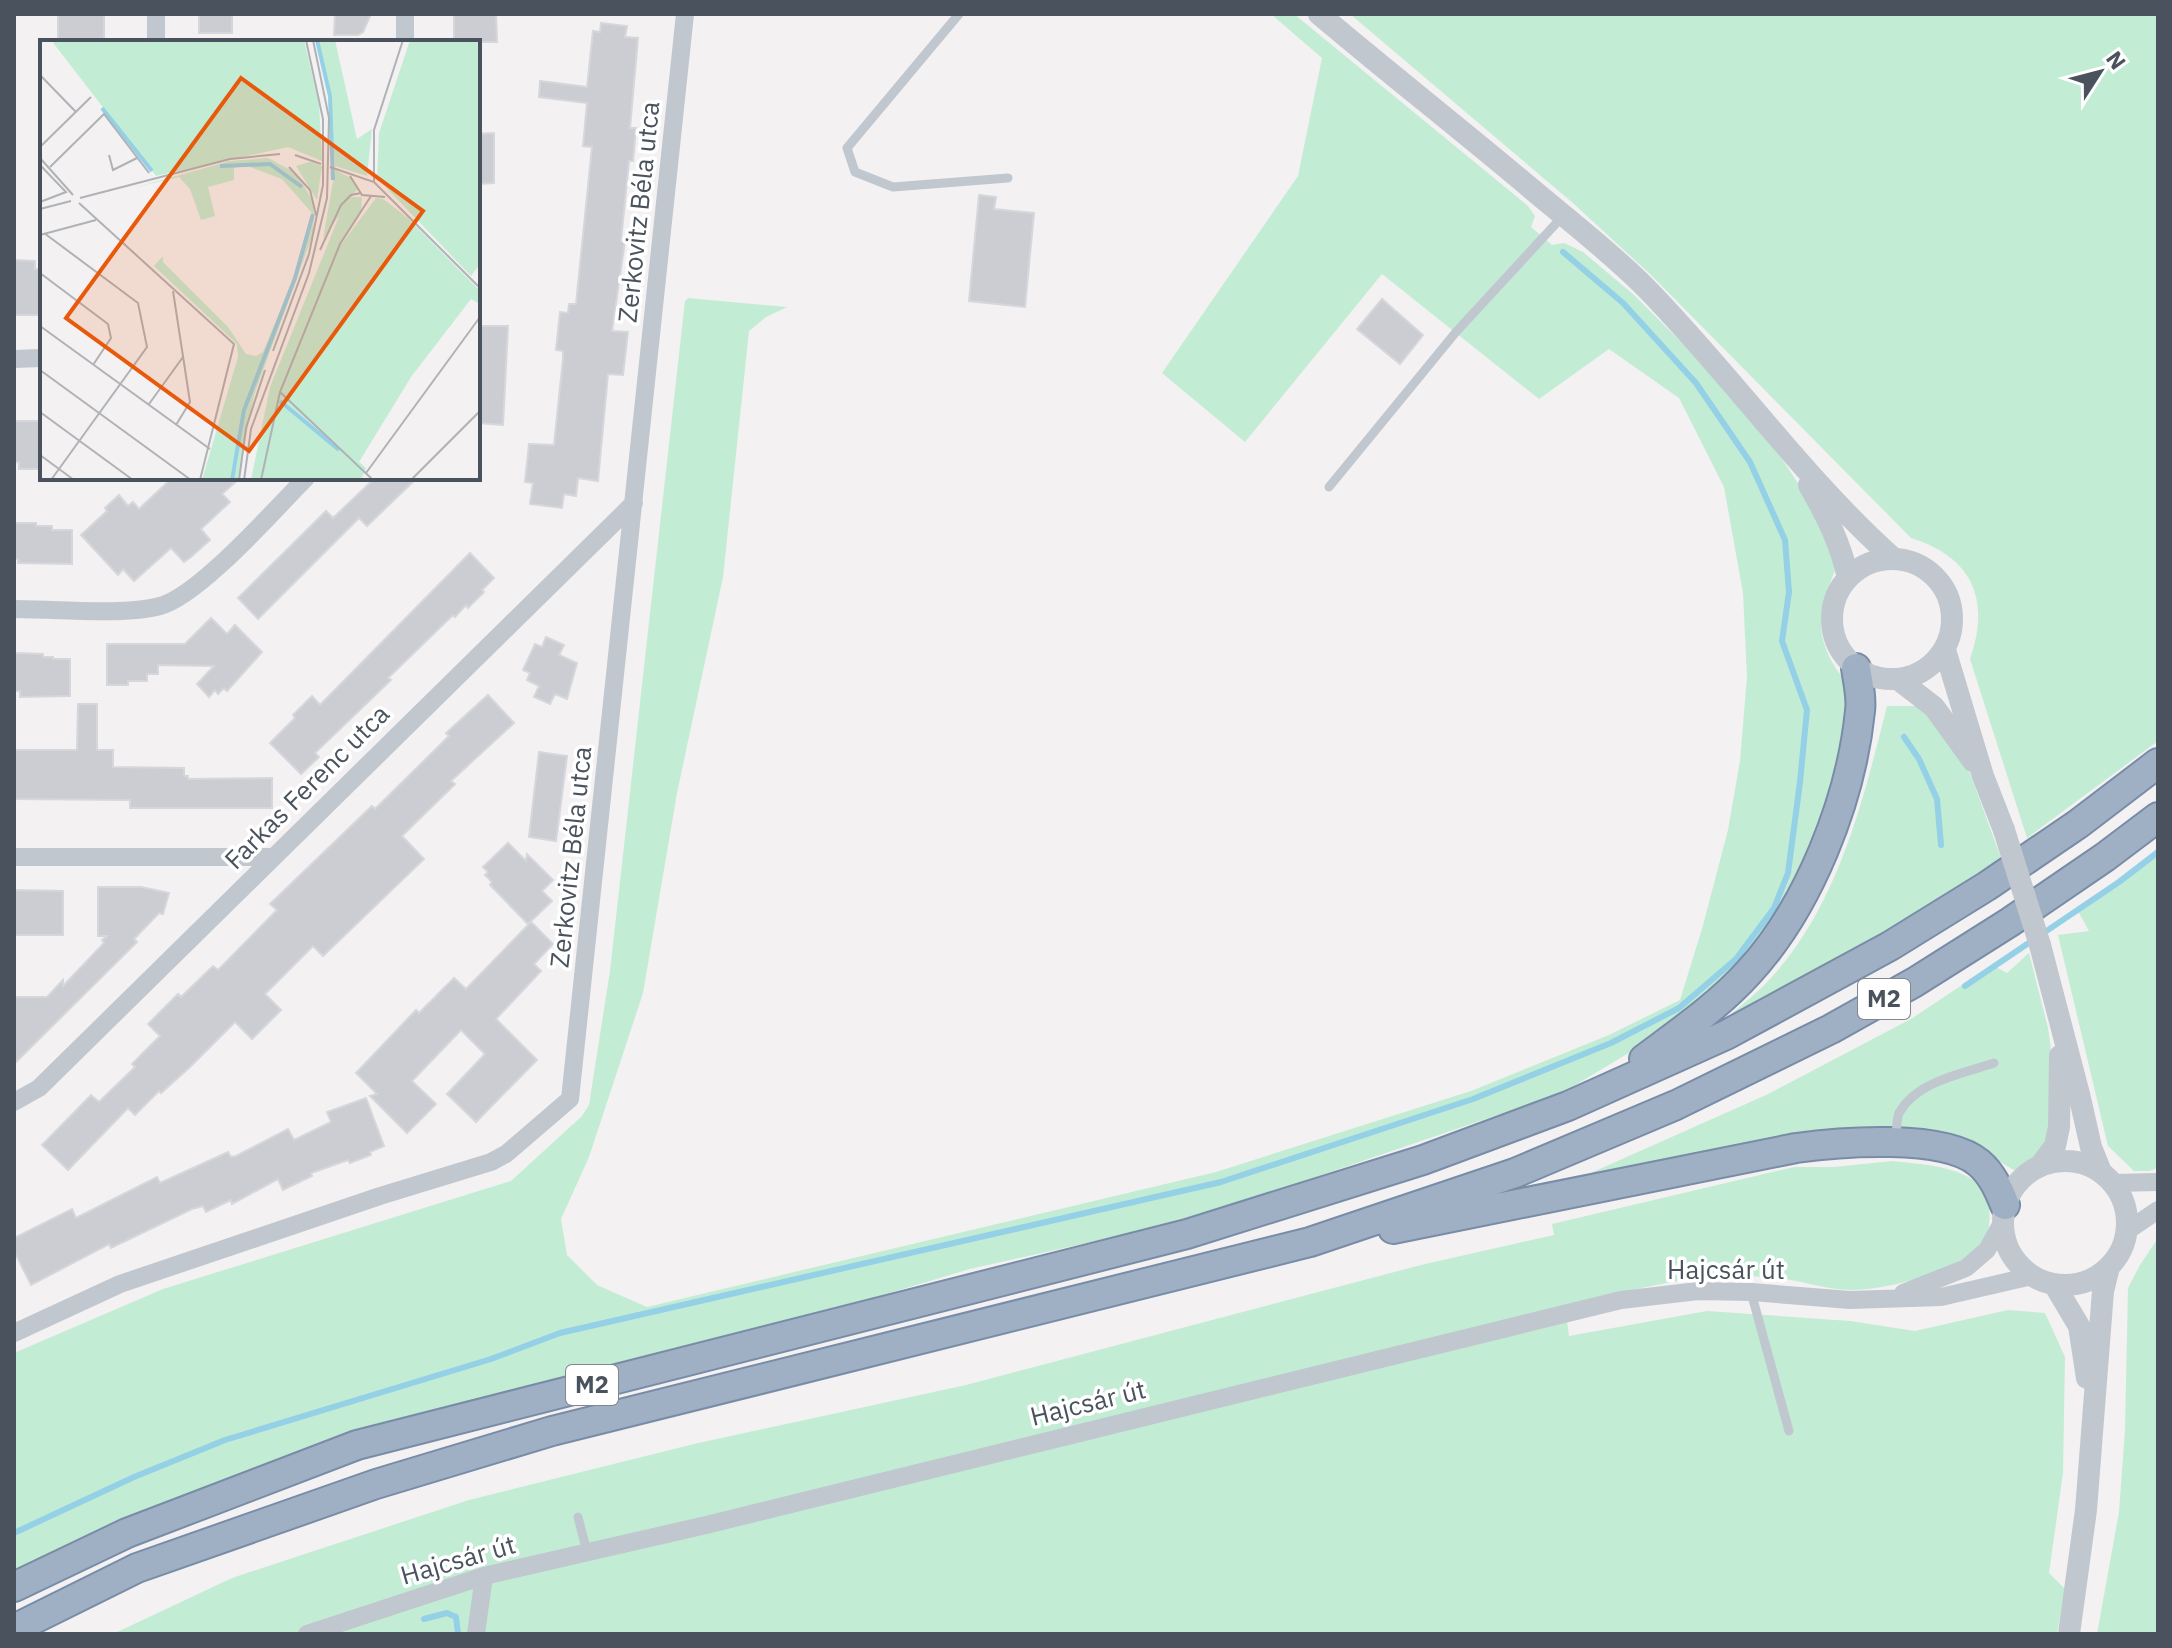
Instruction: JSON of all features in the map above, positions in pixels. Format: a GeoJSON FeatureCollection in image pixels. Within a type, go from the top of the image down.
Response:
{"type":"FeatureCollection","features":[{"type":"Feature","properties":{"kind":"highway"},"geometry":{"type":"LineString","coordinates":[[1602,1091],[1715,1006],[1748,973],[1791,917],[1806,890],[1832,827],[1851,763],[1861,708],[1856,668]]}},
{"type":"Feature","properties":{"kind":"highway","name":"M2"},"geometry":{"type":"LineString","coordinates":[[14,1587],[127,1533],[357,1445],[1187,1234],[1423,1160],[1602,1091],[1726,1035],[1890,946],[1987,886],[2078,824],[2158,763]]}},
{"type":"Feature","properties":{"kind":"highway","name":"M2"},"geometry":{"type":"LineString","coordinates":[[14,1629],[137,1568],[376,1484],[538,1435],[1310,1242],[1515,1173],[1662,1111],[1761,1064],[1915,982],[2010,922],[2158,817]]}},
{"type":"Feature","properties":{"kind":"highway"},"geometry":{"type":"LineString","coordinates":[[1310,1242],[1432,1223],[1507,1205],[1796,1148],[1849,1141],[1896,1142],[1953,1150],[1978,1162],[1997,1185],[2004,1213]]}},
{"type":"Feature","properties":{"kind":"street"},"geometry":{"type":"LineString","coordinates":[[156,14],[156,40]]}},
{"type":"Feature","properties":{"kind":"street"},"geometry":{"type":"LineString","coordinates":[[405,14],[405,40]]}},
{"type":"Feature","properties":{"kind":"street","name":"Zerkovitz Béla utca"},"geometry":{"type":"LineString","coordinates":[[14,1333],[120,1284],[491,1162],[506,1154],[570,1099],[685,14]]}},
{"type":"Feature","properties":{"kind":"street"},"geometry":{"type":"LineString","coordinates":[[1319,14],[1563,215],[1642,285],[1733,383],[1790,453],[1864,533],[1894,559]]}},
{"type":"Feature","properties":{"kind":"street"},"geometry":{"type":"LineString","coordinates":[[14,359],[40,358]]}},
{"type":"Feature","properties":{"kind":"street"},"geometry":{"type":"LineString","coordinates":[[1790,453],[1829,520],[1848,578]]}},
{"type":"Feature","properties":{"kind":"street"},"geometry":{"type":"LineString","coordinates":[[14,609],[139,610],[179,599],[201,582],[304,480]]}},
{"type":"Feature","properties":{"kind":"street","name":"Farkas Ferenc utca"},"geometry":{"type":"LineString","coordinates":[[14,1102],[39,1088],[634,503]]}},
{"type":"Feature","properties":{"kind":"street"},"geometry":{"type":"LineString","coordinates":[[1894,559],[1909,561],[1936,577],[1951,604],[1953,620],[1945,650],[1933,665],[1917,675],[1884,680],[1856,668],[1842,653],[1833,635],[1832,614],[1837,595],[1848,578],[1861,567],[1894,559]]}},
{"type":"Feature","properties":{"kind":"street"},"geometry":{"type":"LineString","coordinates":[[1945,650],[1983,776],[2004,830],[2040,945],[2091,1147],[2125,1206],[2127,1231],[2117,1256],[2109,1267],[2093,1279],[2074,1284],[2054,1284],[2032,1276],[2016,1261],[2006,1242],[2004,1213],[2019,1182],[2040,1166],[2055,1146],[2059,1127],[2059,1023]]}},
{"type":"Feature","properties":{"kind":"street"},"geometry":{"type":"LineString","coordinates":[[1899,680],[1934,707],[1983,776]]}},
{"type":"Feature","properties":{"kind":"street"},"geometry":{"type":"LineString","coordinates":[[14,857],[273,857]]}},
{"type":"Feature","properties":{"kind":"street"},"geometry":{"type":"LineString","coordinates":[[2040,1166],[2061,1161],[2082,1163],[2107,1178],[2158,1182]]}},
{"type":"Feature","properties":{"kind":"street"},"geometry":{"type":"LineString","coordinates":[[2127,1231],[2158,1210]]}},
{"type":"Feature","properties":{"kind":"street","name":"Hajcsár út"},"geometry":{"type":"LineString","coordinates":[[1893,1297],[1966,1268],[1987,1250],[2004,1213]]}},
{"type":"Feature","properties":{"kind":"street"},"geometry":{"type":"LineString","coordinates":[[2069,1634],[2086,1510],[2103,1291],[2109,1267]]}},
{"type":"Feature","properties":{"kind":"street","name":"Hajcsár út"},"geometry":{"type":"LineString","coordinates":[[307,1634],[484,1576],[1621,1300],[1698,1291],[1850,1300],[1941,1297],[2032,1276]]}},
{"type":"Feature","properties":{"kind":"street"},"geometry":{"type":"LineString","coordinates":[[2054,1284],[2079,1326],[2085,1352],[2092,1431]]}},
{"type":"Feature","properties":{"kind":"street"},"geometry":{"type":"LineString","coordinates":[[476,1634],[484,1576]]}},
{"type":"Feature","properties":{"kind":"lane"},"geometry":{"type":"LineString","coordinates":[[959,14],[847,148],[855,172],[893,187],[1008,178]]}},
{"type":"Feature","properties":{"kind":"lane"},"geometry":{"type":"LineString","coordinates":[[1329,487],[1456,332],[1563,215]]}},
{"type":"Feature","properties":{"kind":"lane"},"geometry":{"type":"LineString","coordinates":[[1896,1142],[1898,1115],[1916,1094],[1939,1081],[1994,1063]]}},
{"type":"Feature","properties":{"kind":"lane"},"geometry":{"type":"LineString","coordinates":[[1751,1292],[1789,1431]]}},
{"type":"Feature","properties":{"kind":"lane"},"geometry":{"type":"LineString","coordinates":[[578,1517],[587,1552]]}},
{"type":"Feature","properties":{"kind":"green space"},"geometry":{"type":"Polygon","coordinates":[[[1271,14],[1294,14],[1528,206],[1535,216],[1531,227],[1552,245],[1564,243],[1583,252],[1634,295],[1731,392],[1813,506],[1837,565],[1824,602],[1822,636],[1832,662],[1848,685],[1852,707],[1826,822],[1768,942],[1662,1033],[1562,1093],[1189,1220],[970,1269],[759,1332],[355,1437],[14,1578],[14,1353],[163,1289],[511,1181],[582,1116],[589,1105],[610,971],[685,301],[688,298],[787,307],[766,317],[749,331],[723,577],[677,793],[643,993],[589,1157],[561,1219],[567,1255],[597,1285],[647,1307],[1216,1172],[1471,1091],[1609,1035],[1680,1000],[1728,830],[1740,761],[1747,677],[1743,593],[1724,487],[1679,398],[1609,349],[1539,399],[1382,274],[1245,442],[1162,373],[1298,176],[1322,58],[1271,14]]]}},
{"type":"Feature","properties":{"kind":"green space"},"geometry":{"type":"Polygon","coordinates":[[[1350,14],[2158,14],[2158,741],[2027,838],[1970,659],[1976,637],[1977,599],[1962,569],[1949,556],[1911,538],[1651,275],[1574,204],[1350,14]]]}},
{"type":"Feature","properties":{"kind":"green space"},"geometry":{"type":"Polygon","coordinates":[[[1887,706],[1920,706],[1970,773],[2001,858],[1932,906],[1861,949],[1715,1028],[1771,978],[1800,941],[1818,911],[1834,878],[1859,810],[1887,706]]]}},
{"type":"Feature","properties":{"kind":"green space"},"geometry":{"type":"Polygon","coordinates":[[[2158,854],[2158,1168],[2134,1171],[2108,1146],[2058,935],[2089,931],[2078,911],[2121,884],[2158,854]]]}},
{"type":"Feature","properties":{"kind":"green space"},"geometry":{"type":"Polygon","coordinates":[[[2029,953],[2048,1028],[2058,1100],[2051,1148],[2024,1169],[2014,1170],[1981,1151],[1947,1140],[1575,1180],[1766,1095],[1911,1019],[1992,965],[2007,973],[2029,953]]]}},
{"type":"Feature","properties":{"kind":"green space"},"geometry":{"type":"Polygon","coordinates":[[[1892,1161],[1946,1168],[1979,1185],[1988,1201],[1989,1225],[1984,1240],[1971,1253],[1934,1273],[1870,1289],[1844,1290],[1754,1276],[1703,1278],[1651,1286],[1565,1305],[1569,1336],[1707,1311],[1850,1321],[1915,1331],[2008,1310],[2045,1313],[2065,1357],[2063,1473],[2049,1573],[2065,1589],[2057,1634],[113,1634],[232,1578],[469,1500],[694,1444],[966,1385],[1421,1265],[1554,1235],[1552,1224],[1794,1167],[1834,1167],[1892,1161]]]}},
{"type":"Feature","properties":{"kind":"green space"},"geometry":{"type":"Polygon","coordinates":[[[2158,1238],[2158,1634],[2097,1634],[2119,1512],[2125,1430],[2128,1288],[2158,1238]]]}},
{"type":"Feature","properties":{"kind":"building"},"geometry":{"type":"Polygon","coordinates":[[[58,14],[104,14],[104,40],[58,40],[58,14]]]}},
{"type":"Feature","properties":{"kind":"building"},"geometry":{"type":"Polygon","coordinates":[[[199,14],[232,14],[232,33],[199,33],[199,14]]]}},
{"type":"Feature","properties":{"kind":"building"},"geometry":{"type":"Polygon","coordinates":[[[335,14],[371,14],[363,32],[358,35],[334,35],[335,14]]]}},
{"type":"Feature","properties":{"kind":"building"},"geometry":{"type":"Polygon","coordinates":[[[454,14],[496,14],[497,42],[454,40],[454,14]]]}},
{"type":"Feature","properties":{"kind":"building"},"geometry":{"type":"Polygon","coordinates":[[[601,23],[627,26],[625,37],[638,38],[630,128],[636,128],[633,161],[629,161],[621,241],[625,241],[612,331],[628,332],[623,375],[608,374],[598,481],[578,478],[576,496],[564,494],[562,508],[530,504],[533,483],[525,482],[529,444],[554,445],[563,359],[563,351],[556,350],[560,312],[568,313],[569,304],[576,304],[592,147],[583,146],[587,103],[539,97],[540,81],[587,87],[593,31],[600,32],[601,23]]]}},
{"type":"Feature","properties":{"kind":"building"},"geometry":{"type":"Polygon","coordinates":[[[494,133],[494,183],[480,184],[480,134],[494,133]]]}},
{"type":"Feature","properties":{"kind":"building"},"geometry":{"type":"Polygon","coordinates":[[[979,195],[996,197],[994,209],[1034,213],[1025,307],[969,301],[979,195]]]}},
{"type":"Feature","properties":{"kind":"building"},"geometry":{"type":"Polygon","coordinates":[[[14,260],[35,261],[35,269],[40,269],[40,315],[14,315],[14,260]]]}},
{"type":"Feature","properties":{"kind":"building"},"geometry":{"type":"Polygon","coordinates":[[[1382,299],[1423,335],[1400,364],[1357,329],[1382,299]]]}},
{"type":"Feature","properties":{"kind":"building"},"geometry":{"type":"Polygon","coordinates":[[[480,326],[508,326],[503,425],[480,423],[480,326]]]}},
{"type":"Feature","properties":{"kind":"building"},"geometry":{"type":"Polygon","coordinates":[[[14,421],[40,421],[40,469],[19,469],[19,462],[14,462],[14,421]]]}},
{"type":"Feature","properties":{"kind":"building"},"geometry":{"type":"Polygon","coordinates":[[[170,480],[238,480],[222,494],[230,502],[201,529],[210,540],[184,562],[171,548],[134,581],[123,569],[118,575],[81,535],[119,495],[128,506],[133,502],[139,509],[170,480]]]}},
{"type":"Feature","properties":{"kind":"building"},"geometry":{"type":"Polygon","coordinates":[[[373,480],[415,480],[367,526],[359,518],[258,619],[238,598],[326,511],[333,518],[373,480]]]}},
{"type":"Feature","properties":{"kind":"building"},"geometry":{"type":"Polygon","coordinates":[[[14,523],[36,523],[36,526],[52,526],[52,530],[72,530],[72,564],[18,563],[18,559],[14,559],[14,523]]]}},
{"type":"Feature","properties":{"kind":"building"},"geometry":{"type":"Polygon","coordinates":[[[470,553],[494,578],[482,590],[484,592],[468,608],[466,605],[455,617],[453,615],[388,678],[391,680],[315,753],[319,757],[301,774],[270,743],[312,696],[320,705],[470,553]]]}},
{"type":"Feature","properties":{"kind":"building"},"geometry":{"type":"Polygon","coordinates":[[[211,618],[227,634],[235,625],[262,652],[227,691],[224,688],[218,694],[215,690],[209,697],[197,684],[214,666],[158,665],[158,674],[147,674],[147,681],[107,685],[107,644],[185,644],[211,618]]]}},
{"type":"Feature","properties":{"kind":"building"},"geometry":{"type":"Polygon","coordinates":[[[546,637],[564,645],[559,655],[577,663],[567,699],[555,694],[550,704],[534,697],[539,686],[527,680],[530,673],[523,670],[535,644],[542,647],[546,637]]]}},
{"type":"Feature","properties":{"kind":"building"},"geometry":{"type":"Polygon","coordinates":[[[14,653],[70,659],[70,696],[20,697],[20,691],[14,691],[14,653]]]}},
{"type":"Feature","properties":{"kind":"building"},"geometry":{"type":"Polygon","coordinates":[[[488,695],[514,723],[451,781],[455,784],[402,836],[424,859],[323,956],[313,946],[265,994],[281,1010],[252,1039],[235,1022],[135,1115],[128,1108],[68,1170],[42,1145],[91,1095],[99,1102],[135,1067],[132,1064],[160,1036],[148,1024],[178,994],[181,997],[213,966],[218,970],[277,910],[270,904],[372,806],[375,809],[449,736],[446,733],[488,695]]]}},
{"type":"Feature","properties":{"kind":"building"},"geometry":{"type":"Polygon","coordinates":[[[78,704],[97,704],[97,750],[113,750],[113,767],[184,768],[184,776],[188,779],[272,778],[272,808],[130,808],[130,800],[14,799],[14,750],[77,750],[78,704]]]}},
{"type":"Feature","properties":{"kind":"building"},"geometry":{"type":"Polygon","coordinates":[[[539,752],[567,756],[556,841],[529,837],[539,752]]]}},
{"type":"Feature","properties":{"kind":"building"},"geometry":{"type":"Polygon","coordinates":[[[508,843],[526,861],[527,854],[553,880],[542,891],[552,901],[528,924],[490,885],[492,882],[485,875],[488,872],[483,867],[508,843]]]}},
{"type":"Feature","properties":{"kind":"building"},"geometry":{"type":"Polygon","coordinates":[[[98,887],[141,887],[169,893],[163,914],[159,913],[134,939],[137,942],[14,1064],[14,997],[47,997],[63,980],[63,986],[104,943],[102,940],[107,936],[98,936],[98,887]]]}},
{"type":"Feature","properties":{"kind":"building"},"geometry":{"type":"Polygon","coordinates":[[[14,890],[63,891],[63,935],[14,935],[14,890]]]}},
{"type":"Feature","properties":{"kind":"building"},"geometry":{"type":"Polygon","coordinates":[[[531,922],[553,944],[534,964],[541,971],[496,1019],[537,1060],[476,1122],[447,1094],[485,1054],[461,1030],[412,1081],[436,1104],[407,1133],[370,1096],[377,1094],[356,1073],[416,1010],[419,1013],[454,978],[466,989],[531,922]]]}},
{"type":"Feature","properties":{"kind":"building"},"geometry":{"type":"Polygon","coordinates":[[[366,1098],[384,1146],[370,1152],[371,1155],[311,1173],[312,1176],[283,1190],[278,1179],[232,1204],[231,1200],[206,1212],[203,1206],[192,1209],[111,1248],[109,1244],[31,1285],[14,1251],[14,1238],[72,1209],[76,1218],[157,1177],[160,1183],[228,1152],[231,1157],[236,1156],[288,1129],[294,1140],[331,1122],[327,1112],[366,1098]]]}},
{"type":"Feature","properties":{"kind":"waterway"},"geometry":{"type":"LineString","coordinates":[[14,1533],[134,1477],[225,1440],[491,1359],[560,1333],[1221,1182],[1473,1099],[1611,1043],[1679,1008],[1736,959],[1774,908],[1788,873],[1807,710],[1782,641],[1789,592],[1785,540],[1750,462],[1696,383],[1623,303],[1563,252]]}},
{"type":"Feature","properties":{"kind":"waterway"},"geometry":{"type":"LineString","coordinates":[[1904,737],[1919,759],[1937,799],[1941,845]]}},
{"type":"Feature","properties":{"kind":"waterway"},"geometry":{"type":"LineString","coordinates":[[1965,986],[2119,882],[2158,852]]}},
{"type":"Feature","properties":{"kind":"waterway"},"geometry":{"type":"LineString","coordinates":[[424,1619],[447,1613],[456,1617],[458,1634]]}}]}
